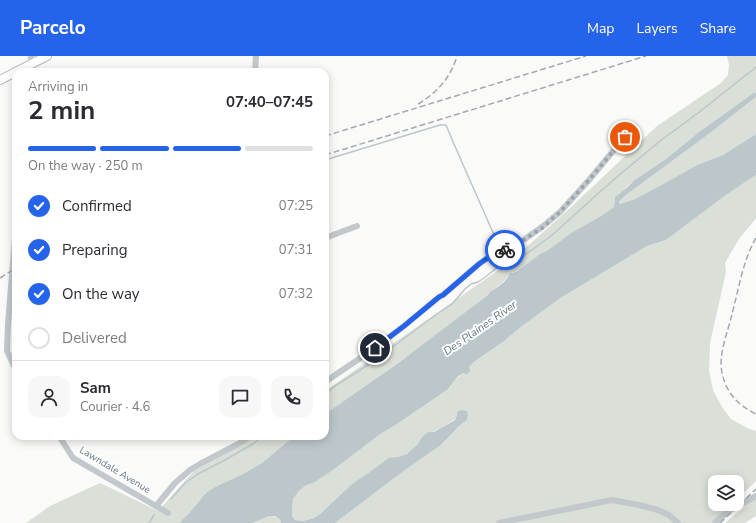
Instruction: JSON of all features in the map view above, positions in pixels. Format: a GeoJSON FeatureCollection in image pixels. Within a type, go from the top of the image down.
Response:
{"type":"FeatureCollection","features":[{"type":"Feature","properties":{"kind":"main road"},"geometry":{"type":"LineString","coordinates":[[30,64],[47,56]]}},
{"type":"Feature","properties":{"kind":"main road"},"geometry":{"type":"LineString","coordinates":[[0,80],[12,75]]}},
{"type":"Feature","properties":{"kind":"street"},"geometry":{"type":"LineString","coordinates":[[255,68],[256,56]]}},
{"type":"Feature","properties":{"kind":"street"},"geometry":{"type":"LineString","coordinates":[[329,379],[404,326],[486,259],[522,241],[542,228],[560,212],[589,180],[634,126]]}},
{"type":"Feature","properties":{"kind":"street"},"geometry":{"type":"LineString","coordinates":[[329,236],[357,226]]}},
{"type":"Feature","properties":{"kind":"street"},"geometry":{"type":"LineString","coordinates":[[12,273],[7,344],[7,351],[12,362]]}},
{"type":"Feature","properties":{"kind":"street","name":"Lawndale Avenue"},"geometry":{"type":"LineString","coordinates":[[62,440],[73,458],[168,513]]}},
{"type":"Feature","properties":{"kind":"street"},"geometry":{"type":"LineString","coordinates":[[156,506],[175,483],[190,470],[244,440]]}},
{"type":"Feature","properties":{"kind":"street"},"geometry":{"type":"LineString","coordinates":[[715,523],[726,512],[756,496]]}},
{"type":"Feature","properties":{"kind":"street"},"geometry":{"type":"LineString","coordinates":[[499,523],[612,500],[639,504],[658,510],[669,515],[678,523]]}},
{"type":"Feature","properties":{"kind":"shaded area"},"geometry":{"type":"Polygon","coordinates":[[[727,56],[756,56],[756,93],[755,92],[699,132],[666,159],[627,186],[615,197],[614,207],[571,233],[516,272],[512,272],[488,295],[439,334],[329,411],[329,388],[510,262],[657,126],[721,83],[728,75],[729,65],[727,56]]]}},
{"type":"Feature","properties":{"kind":"shaded area"},"geometry":{"type":"Polygon","coordinates":[[[756,97],[756,134],[723,155],[697,165],[635,199],[620,204],[619,203],[626,195],[756,97]]]}},
{"type":"Feature","properties":{"kind":"shaded area"},"geometry":{"type":"Polygon","coordinates":[[[756,175],[756,218],[739,239],[725,263],[726,272],[710,343],[709,371],[713,390],[722,407],[731,419],[756,431],[756,481],[744,492],[744,475],[708,475],[708,511],[724,511],[712,523],[335,523],[405,470],[441,445],[459,426],[467,420],[457,415],[455,419],[441,428],[422,437],[417,445],[407,454],[371,471],[352,484],[314,518],[303,521],[295,520],[292,516],[293,499],[305,486],[315,482],[333,470],[379,435],[447,390],[453,381],[475,361],[503,342],[562,297],[647,246],[666,240],[726,195],[756,175]]]}},
{"type":"Feature","properties":{"kind":"shaded area"},"geometry":{"type":"Polygon","coordinates":[[[251,440],[289,440],[262,463],[210,490],[179,523],[26,523],[50,506],[100,483],[158,511],[194,471],[251,440]]]}},
{"type":"Feature","properties":{"kind":"shaded area"},"geometry":{"type":"Polygon","coordinates":[[[756,496],[756,516],[745,523],[725,523],[739,511],[744,511],[744,506],[756,496]]]}},
{"type":"Feature","properties":{"kind":"shaded area"},"geometry":{"type":"Polygon","coordinates":[[[269,516],[276,517],[281,523],[253,523],[269,516]]]}},
{"type":"Feature","properties":{"kind":"water","name":"Des Plaines River"},"geometry":{"type":"Polygon","coordinates":[[[755,92],[756,93],[756,97],[626,195],[619,202],[620,204],[635,199],[697,165],[723,155],[756,134],[756,175],[726,195],[666,240],[647,246],[562,297],[522,326],[503,342],[475,361],[469,367],[470,371],[467,374],[463,373],[457,377],[447,390],[379,435],[333,470],[315,482],[305,486],[293,499],[292,516],[295,520],[303,521],[314,518],[352,484],[389,458],[407,454],[428,432],[434,432],[455,420],[457,412],[461,410],[467,411],[467,420],[459,426],[441,445],[405,470],[335,523],[281,523],[275,516],[269,516],[253,523],[179,523],[210,490],[262,463],[289,440],[329,440],[329,411],[401,361],[488,295],[504,282],[510,273],[516,272],[571,233],[614,207],[615,197],[635,180],[666,159],[699,132],[755,92]]]}},
{"type":"Feature","properties":{"kind":"waterway"},"geometry":{"type":"LineString","coordinates":[[329,391],[371,363],[452,304],[471,284],[478,282],[503,263],[526,254],[550,237],[602,190],[660,141],[756,67]]}},
{"type":"Feature","properties":{"kind":"waterway"},"geometry":{"type":"LineString","coordinates":[[329,159],[440,125],[446,125],[495,237],[496,251]]}},
{"type":"Feature","properties":{"kind":"waterway"},"geometry":{"type":"LineString","coordinates":[[171,499],[185,483],[198,474],[258,440]]}},
{"type":"Feature","properties":{"kind":"waterway"},"geometry":{"type":"LineString","coordinates":[[149,523],[154,515]]}},
{"type":"Feature","properties":{"kind":"railway"},"geometry":{"type":"LineString","coordinates":[[418,104],[437,90],[447,78],[457,56]]}},
{"type":"Feature","properties":{"kind":"railway"},"geometry":{"type":"LineString","coordinates":[[329,135],[586,56]]}},
{"type":"Feature","properties":{"kind":"railway"},"geometry":{"type":"LineString","coordinates":[[329,154],[646,56]]}},
{"type":"Feature","properties":{"kind":"railway"},"geometry":{"type":"LineString","coordinates":[[756,238],[742,274],[721,358],[722,373],[730,393],[739,403],[756,414]]}},
{"type":"Feature","properties":{"kind":"railway"},"geometry":{"type":"LineString","coordinates":[[0,278],[12,270]]}},
{"type":"Feature","properties":{"kind":"railway"},"geometry":{"type":"LineString","coordinates":[[720,523],[756,489]]}},
{"type":"Feature","properties":{"kind":"way so far"},"geometry":{"type":"LineString","coordinates":[[505,250],[542,228],[560,212],[625,137]]}},
{"type":"Feature","properties":{"kind":"route"},"geometry":{"type":"LineString","coordinates":[[375,348],[443,295],[479,264],[505,250]]}}]}
